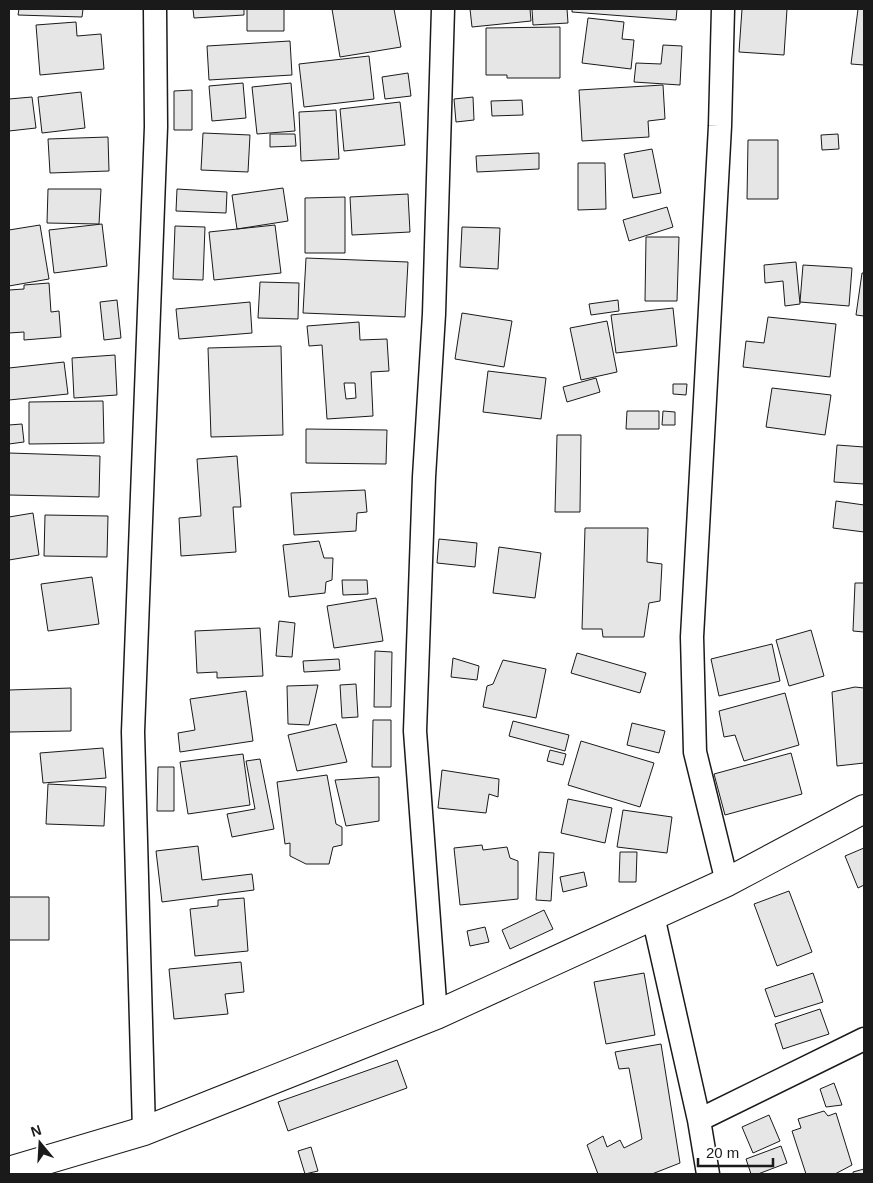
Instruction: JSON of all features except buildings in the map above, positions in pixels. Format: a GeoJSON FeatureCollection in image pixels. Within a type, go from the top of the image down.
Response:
{"type":"FeatureCollection","features":[{"type":"Feature","properties":{"kind":"street"},"geometry":{"type":"LineString","coordinates":[[144,1131],[133,732],[156,127],[155,9]]}},
{"type":"Feature","properties":{"kind":"street"},"geometry":{"type":"LineString","coordinates":[[436,1015],[415,730],[424,478],[434,314],[443,9]]}},
{"type":"Feature","properties":{"kind":"street"},"geometry":{"type":"LineString","coordinates":[[724,9],[720,126],[692,637],[695,752],[727,882]]}},
{"type":"Feature","properties":{"kind":"street"},"geometry":{"type":"LineString","coordinates":[[9,1171],[144,1131],[436,1015],[727,882],[864,809]]}},
{"type":"Feature","properties":{"kind":"street"},"geometry":{"type":"LineString","coordinates":[[653,916],[699,1120],[708,1174]]}},
{"type":"Feature","properties":{"kind":"street"},"geometry":{"type":"LineString","coordinates":[[699,1120],[864,1038]]}}]}
